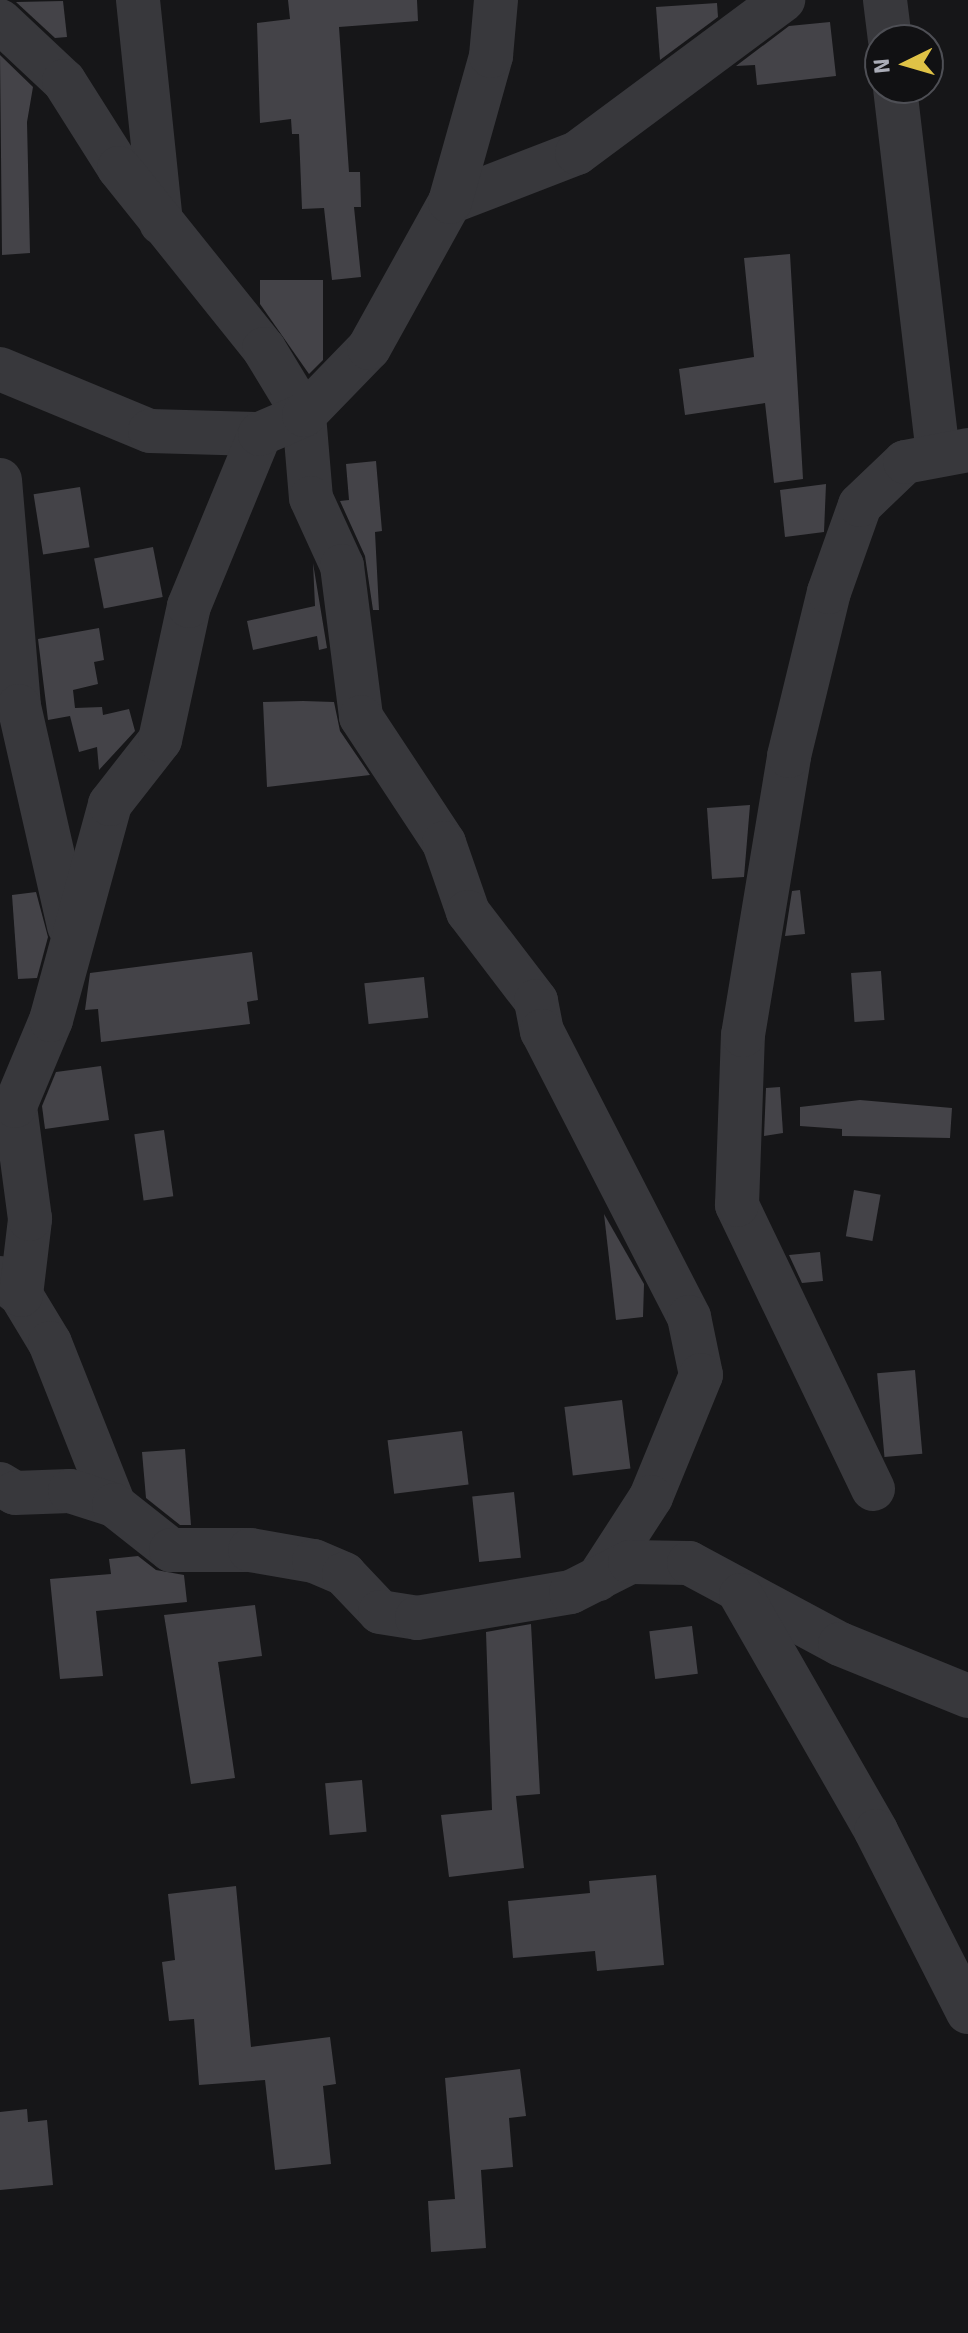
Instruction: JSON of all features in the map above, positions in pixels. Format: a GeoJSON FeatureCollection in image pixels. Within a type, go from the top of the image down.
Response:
{"type":"FeatureCollection","features":[{"type":"Feature","properties":{"kind":"street"},"geometry":{"type":"LineString","coordinates":[[138,0],[161,223]]}},
{"type":"Feature","properties":{"kind":"street"},"geometry":{"type":"LineString","coordinates":[[0,369],[150,431],[260,434],[304,415],[369,348],[450,202],[491,56],[496,0]]}},
{"type":"Feature","properties":{"kind":"street"},"geometry":{"type":"LineString","coordinates":[[450,202],[577,153],[783,0]]}},
{"type":"Feature","properties":{"kind":"street"},"geometry":{"type":"LineString","coordinates":[[885,0],[888,24]]}},
{"type":"Feature","properties":{"kind":"street"},"geometry":{"type":"LineString","coordinates":[[0,21],[64,81],[161,223],[264,349],[304,415],[311,498],[342,566],[361,717],[444,843],[468,912],[536,1001],[542,1031],[689,1317],[701,1375],[651,1497],[598,1579]]}},
{"type":"Feature","properties":{"kind":"street"},"geometry":{"type":"LineString","coordinates":[[873,1489],[737,1205],[743,1035],[789,756],[829,592],[860,505],[905,462],[953,452],[898,104]]}},
{"type":"Feature","properties":{"kind":"street"},"geometry":{"type":"LineString","coordinates":[[114,1505],[50,1343],[10,1286],[30,1219],[15,1106],[51,1020],[71,932],[110,804],[160,740],[189,606],[260,434]]}},
{"type":"Feature","properties":{"kind":"street"},"geometry":{"type":"LineString","coordinates":[[0,480],[19,706],[71,932]]}},
{"type":"Feature","properties":{"kind":"street"},"geometry":{"type":"LineString","coordinates":[[0,1484],[15,1493],[70,1491],[114,1505],[171,1550],[250,1550],[314,1561],[344,1574],[380,1612],[417,1618],[571,1592],[630,1562],[689,1563],[741,1595],[968,1696]]}},
{"type":"Feature","properties":{"kind":"street"},"geometry":{"type":"LineString","coordinates":[[741,1595],[876,1831],[968,2012]]}},
{"type":"Feature","properties":{"kind":"building"},"geometry":{"type":"Polygon","coordinates":[[[288,0],[417,0],[418,21],[339,27],[349,172],[360,172],[361,207],[354,207],[361,277],[332,280],[324,208],[302,209],[299,134],[292,134],[291,119],[260,123],[257,23],[290,19],[288,0]]]}},
{"type":"Feature","properties":{"kind":"building"},"geometry":{"type":"Polygon","coordinates":[[[63,1],[67,37],[55,38],[16,2],[63,1]]]}},
{"type":"Feature","properties":{"kind":"building"},"geometry":{"type":"Polygon","coordinates":[[[717,3],[718,17],[660,60],[656,7],[717,3]]]}},
{"type":"Feature","properties":{"kind":"building"},"geometry":{"type":"Polygon","coordinates":[[[830,22],[836,76],[757,85],[755,65],[736,66],[789,26],[830,22]]]}},
{"type":"Feature","properties":{"kind":"building"},"geometry":{"type":"Polygon","coordinates":[[[0,55],[33,87],[27,122],[30,253],[2,255],[0,55]]]}},
{"type":"Feature","properties":{"kind":"building"},"geometry":{"type":"Polygon","coordinates":[[[790,254],[803,479],[774,483],[765,403],[685,415],[679,369],[754,357],[744,258],[790,254]]]}},
{"type":"Feature","properties":{"kind":"building"},"geometry":{"type":"Polygon","coordinates":[[[260,280],[323,280],[323,360],[309,374],[260,304],[260,280]]]}},
{"type":"Feature","properties":{"kind":"building"},"geometry":{"type":"Polygon","coordinates":[[[376,461],[382,531],[375,532],[379,610],[373,610],[365,556],[340,501],[349,500],[346,464],[376,461]]]}},
{"type":"Feature","properties":{"kind":"building"},"geometry":{"type":"Polygon","coordinates":[[[826,484],[824,532],[785,537],[780,490],[826,484]]]}},
{"type":"Feature","properties":{"kind":"building"},"geometry":{"type":"Polygon","coordinates":[[[80,487],[90,547],[43,555],[34,494],[80,487]]]}},
{"type":"Feature","properties":{"kind":"building"},"geometry":{"type":"Polygon","coordinates":[[[153,547],[163,597],[104,609],[94,558],[153,547]]]}},
{"type":"Feature","properties":{"kind":"building"},"geometry":{"type":"Polygon","coordinates":[[[313,563],[327,648],[319,650],[317,636],[253,650],[247,621],[315,606],[313,563]]]}},
{"type":"Feature","properties":{"kind":"building"},"geometry":{"type":"Polygon","coordinates":[[[99,628],[104,660],[94,662],[98,684],[73,690],[75,708],[102,707],[103,715],[129,709],[135,731],[99,770],[97,747],[79,752],[70,716],[48,720],[38,639],[99,628]]]}},
{"type":"Feature","properties":{"kind":"building"},"geometry":{"type":"Polygon","coordinates":[[[263,702],[334,702],[340,731],[370,775],[267,787],[263,702]]]}},
{"type":"Feature","properties":{"kind":"building"},"geometry":{"type":"Polygon","coordinates":[[[750,805],[744,877],[712,879],[707,808],[750,805]]]}},
{"type":"Feature","properties":{"kind":"building"},"geometry":{"type":"Polygon","coordinates":[[[800,890],[805,934],[785,936],[792,891],[800,890]]]}},
{"type":"Feature","properties":{"kind":"building"},"geometry":{"type":"Polygon","coordinates":[[[36,892],[48,937],[37,978],[18,979],[12,895],[36,892]]]}},
{"type":"Feature","properties":{"kind":"building"},"geometry":{"type":"Polygon","coordinates":[[[252,952],[258,1000],[247,1002],[250,1024],[101,1042],[98,1009],[85,1010],[90,973],[252,952]]]}},
{"type":"Feature","properties":{"kind":"building"},"geometry":{"type":"Polygon","coordinates":[[[881,971],[884,1020],[854,1022],[851,973],[881,971]]]}},
{"type":"Feature","properties":{"kind":"building"},"geometry":{"type":"Polygon","coordinates":[[[424,977],[428,1018],[369,1024],[364,983],[424,977]]]}},
{"type":"Feature","properties":{"kind":"building"},"geometry":{"type":"Polygon","coordinates":[[[101,1066],[109,1120],[45,1129],[42,1106],[56,1072],[101,1066]]]}},
{"type":"Feature","properties":{"kind":"building"},"geometry":{"type":"Polygon","coordinates":[[[780,1087],[783,1133],[764,1136],[766,1088],[780,1087]]]}},
{"type":"Feature","properties":{"kind":"building"},"geometry":{"type":"Polygon","coordinates":[[[860,1100],[952,1108],[950,1138],[842,1136],[842,1129],[800,1126],[800,1107],[860,1100]]]}},
{"type":"Feature","properties":{"kind":"building"},"geometry":{"type":"Polygon","coordinates":[[[164,1130],[173,1196],[144,1201],[134,1134],[164,1130]]]}},
{"type":"Feature","properties":{"kind":"building"},"geometry":{"type":"Polygon","coordinates":[[[854,1190],[881,1195],[872,1241],[846,1236],[854,1190]]]}},
{"type":"Feature","properties":{"kind":"building"},"geometry":{"type":"Polygon","coordinates":[[[604,1214],[644,1284],[643,1317],[616,1320],[604,1214]]]}},
{"type":"Feature","properties":{"kind":"building"},"geometry":{"type":"Polygon","coordinates":[[[820,1252],[823,1281],[802,1283],[789,1255],[820,1252]]]}},
{"type":"Feature","properties":{"kind":"building"},"geometry":{"type":"Polygon","coordinates":[[[915,1370],[922,1454],[884,1457],[877,1373],[915,1370]]]}},
{"type":"Feature","properties":{"kind":"building"},"geometry":{"type":"Polygon","coordinates":[[[622,1400],[630,1468],[573,1476],[564,1407],[622,1400]]]}},
{"type":"Feature","properties":{"kind":"building"},"geometry":{"type":"Polygon","coordinates":[[[462,1431],[469,1485],[394,1494],[388,1440],[462,1431]]]}},
{"type":"Feature","properties":{"kind":"building"},"geometry":{"type":"Polygon","coordinates":[[[185,1449],[191,1525],[180,1525],[146,1498],[142,1452],[185,1449]]]}},
{"type":"Feature","properties":{"kind":"building"},"geometry":{"type":"Polygon","coordinates":[[[514,1492],[521,1558],[479,1562],[472,1496],[514,1492]]]}},
{"type":"Feature","properties":{"kind":"building"},"geometry":{"type":"Polygon","coordinates":[[[138,1556],[156,1570],[184,1575],[187,1602],[96,1611],[103,1676],[60,1679],[50,1579],[111,1574],[109,1559],[138,1556]]]}},
{"type":"Feature","properties":{"kind":"building"},"geometry":{"type":"Polygon","coordinates":[[[255,1605],[262,1656],[218,1662],[235,1778],[191,1784],[164,1615],[255,1605]]]}},
{"type":"Feature","properties":{"kind":"building"},"geometry":{"type":"Polygon","coordinates":[[[531,1624],[540,1794],[516,1796],[524,1868],[449,1877],[441,1815],[492,1810],[486,1632],[531,1624]]]}},
{"type":"Feature","properties":{"kind":"building"},"geometry":{"type":"Polygon","coordinates":[[[692,1626],[698,1674],[655,1679],[649,1631],[692,1626]]]}},
{"type":"Feature","properties":{"kind":"building"},"geometry":{"type":"Polygon","coordinates":[[[362,1780],[367,1832],[330,1835],[325,1783],[362,1780]]]}},
{"type":"Feature","properties":{"kind":"building"},"geometry":{"type":"Polygon","coordinates":[[[656,1875],[664,1965],[597,1971],[595,1951],[513,1958],[508,1901],[590,1893],[589,1881],[656,1875]]]}},
{"type":"Feature","properties":{"kind":"building"},"geometry":{"type":"Polygon","coordinates":[[[236,1886],[251,2047],[330,2037],[336,2084],[323,2086],[331,2164],[275,2170],[265,2080],[199,2085],[194,2019],[169,2021],[162,1962],[175,1960],[168,1894],[236,1886]]]}},
{"type":"Feature","properties":{"kind":"building"},"geometry":{"type":"Polygon","coordinates":[[[520,2069],[526,2116],[509,2118],[513,2167],[481,2170],[486,2248],[431,2252],[428,2201],[455,2199],[445,2078],[520,2069]]]}},
{"type":"Feature","properties":{"kind":"building"},"geometry":{"type":"Polygon","coordinates":[[[27,2109],[28,2122],[47,2120],[53,2185],[0,2190],[0,2112],[27,2109]]]}}]}
